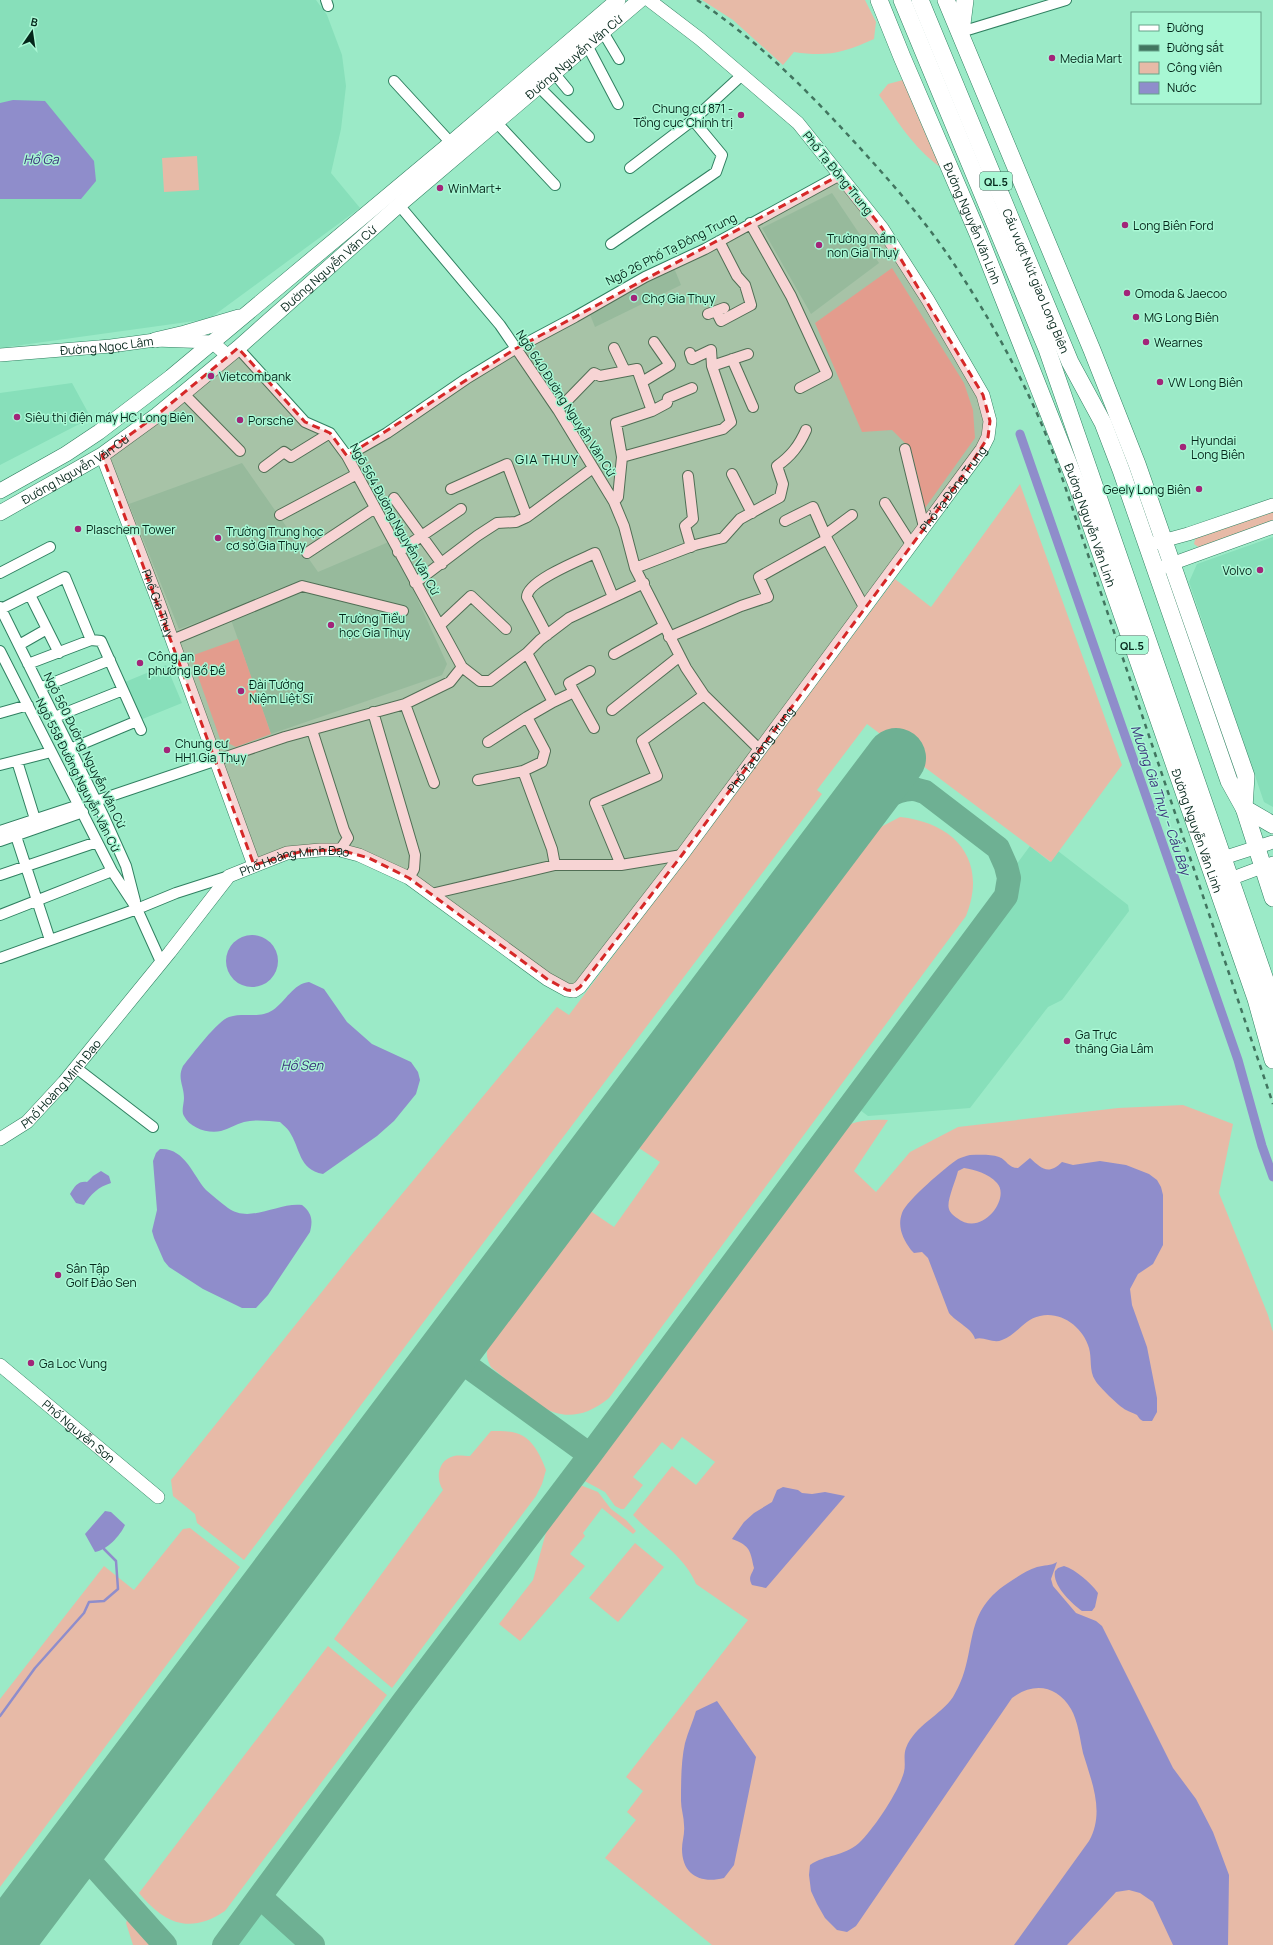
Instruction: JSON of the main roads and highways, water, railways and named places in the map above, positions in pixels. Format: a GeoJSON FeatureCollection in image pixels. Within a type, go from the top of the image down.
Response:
{"type":"FeatureCollection","features":[{"type":"Feature","properties":{"kind":"highway","name":"Đường Nguyễn Văn Linh"},"geometry":{"type":"LineString","coordinates":[[880,0],[887,20],[978,234],[1223,858],[1270,994],[1273,1024]]}},
{"type":"Feature","properties":{"kind":"highway"},"geometry":{"type":"LineString","coordinates":[[887,20],[891,0]]}},
{"type":"Feature","properties":{"kind":"highway","name":"Cầu vượt Nút giao Long Biên"},"geometry":{"type":"LineString","coordinates":[[902,0],[1047,349]]}},
{"type":"Feature","properties":{"kind":"highway","name":"Cầu vượt Nút giao Long Biên"},"geometry":{"type":"LineString","coordinates":[[920,0],[1070,362],[1103,423]]}},
{"type":"Feature","properties":{"kind":"highway","name":"QL.5"},"geometry":{"type":"LineString","coordinates":[[946,0],[961,32],[1092,350],[1137,464],[1156,543],[1164,567],[1246,776],[1244,808],[1265,845],[1273,898]]}},
{"type":"Feature","properties":{"kind":"highway"},"geometry":{"type":"LineString","coordinates":[[961,32],[965,0]]}},
{"type":"Feature","properties":{"kind":"highway","name":"Đường Nguyễn Văn Linh"},"geometry":{"type":"LineString","coordinates":[[1047,349],[1256,999],[1273,1060]]}},
{"type":"Feature","properties":{"kind":"highway"},"geometry":{"type":"LineString","coordinates":[[1092,350],[1103,423]]}},
{"type":"Feature","properties":{"kind":"highway","name":"QL.5"},"geometry":{"type":"LineString","coordinates":[[1103,423],[1156,543]]}},
{"type":"Feature","properties":{"kind":"highway"},"geometry":{"type":"LineString","coordinates":[[1244,808],[1273,825]]}},
{"type":"Feature","properties":{"kind":"main road","name":"Đường Nguyễn Văn Cừ"},"geometry":{"type":"LineString","coordinates":[[0,491],[66,454],[99,432],[171,377],[451,143],[618,0]]}},
{"type":"Feature","properties":{"kind":"main road","name":"Đường Nguyễn Văn Cừ"},"geometry":{"type":"LineString","coordinates":[[0,513],[102,455],[158,415],[233,352],[399,204],[497,123],[538,86],[640,0]]}},
{"type":"Feature","properties":{"kind":"main road"},"geometry":{"type":"LineString","coordinates":[[155,340],[190,332],[246,315]]}},
{"type":"Feature","properties":{"kind":"water","name":"Hồ Ga"},"geometry":{"type":"Polygon","coordinates":[[[13,100],[45,101],[94,161],[96,181],[81,199],[0,199],[0,103],[13,100]]]}},
{"type":"Feature","properties":{"kind":"water"},"geometry":{"type":"Polygon","coordinates":[[[247,935],[257,935],[266,939],[274,947],[278,956],[278,966],[274,975],[266,983],[257,987],[247,987],[238,983],[230,975],[226,966],[226,956],[230,947],[238,939],[247,935]]]}},
{"type":"Feature","properties":{"kind":"water","name":"Hồ Sen"},"geometry":{"type":"Polygon","coordinates":[[[309,982],[324,989],[347,1022],[372,1044],[411,1062],[418,1072],[420,1080],[416,1094],[394,1121],[377,1136],[323,1174],[309,1168],[304,1163],[289,1131],[280,1122],[262,1120],[248,1121],[221,1131],[211,1132],[205,1131],[190,1124],[183,1112],[184,1094],[181,1070],[218,1024],[229,1017],[268,1013],[277,1007],[294,989],[304,983],[309,982]]]}},
{"type":"Feature","properties":{"kind":"water"},"geometry":{"type":"Polygon","coordinates":[[[160,1149],[175,1152],[182,1157],[206,1190],[228,1208],[237,1212],[245,1214],[255,1213],[283,1206],[302,1205],[310,1214],[310,1232],[268,1295],[256,1308],[242,1308],[203,1289],[169,1267],[164,1261],[152,1231],[157,1210],[153,1161],[156,1153],[160,1149]]]}},
{"type":"Feature","properties":{"kind":"water"},"geometry":{"type":"Polygon","coordinates":[[[970,1155],[996,1156],[1002,1158],[1015,1168],[1018,1168],[1030,1158],[1041,1167],[1049,1170],[1053,1169],[1062,1162],[1073,1165],[1100,1161],[1126,1165],[1149,1174],[1157,1180],[1163,1195],[1163,1245],[1153,1264],[1138,1274],[1130,1289],[1132,1305],[1147,1347],[1157,1398],[1157,1412],[1152,1421],[1143,1421],[1137,1415],[1127,1411],[1100,1387],[1092,1373],[1090,1352],[1086,1340],[1076,1327],[1063,1318],[1048,1315],[1034,1318],[1029,1320],[1007,1338],[995,1341],[982,1338],[975,1339],[974,1335],[968,1329],[949,1313],[928,1258],[922,1252],[914,1253],[911,1250],[903,1237],[900,1223],[905,1207],[927,1184],[958,1159],[970,1155]],[[964,1168],[958,1171],[948,1206],[950,1212],[957,1218],[966,1223],[976,1223],[984,1220],[992,1214],[1000,1198],[1000,1190],[997,1183],[990,1177],[981,1172],[964,1168]]]}},
{"type":"Feature","properties":{"kind":"water"},"geometry":{"type":"Polygon","coordinates":[[[101,1171],[109,1176],[111,1183],[95,1191],[84,1205],[76,1203],[70,1194],[75,1186],[81,1182],[87,1182],[101,1171]]]}},
{"type":"Feature","properties":{"kind":"water"},"geometry":{"type":"Polygon","coordinates":[[[783,1487],[798,1490],[802,1493],[812,1494],[825,1492],[845,1496],[766,1588],[752,1585],[750,1578],[754,1568],[749,1550],[743,1544],[732,1539],[744,1522],[754,1513],[772,1502],[777,1490],[783,1487]]]}},
{"type":"Feature","properties":{"kind":"water"},"geometry":{"type":"Polygon","coordinates":[[[105,1511],[111,1512],[125,1525],[113,1542],[100,1551],[95,1552],[85,1534],[105,1511]]]}},
{"type":"Feature","properties":{"kind":"water"},"geometry":{"type":"Polygon","coordinates":[[[1057,1562],[1051,1579],[1053,1586],[1076,1613],[1096,1621],[1102,1626],[1173,1768],[1196,1799],[1213,1832],[1229,1875],[1228,1945],[1173,1945],[1153,1902],[1140,1893],[1129,1890],[1116,1892],[1067,1945],[1014,1945],[1089,1841],[1094,1830],[1096,1819],[1097,1808],[1093,1786],[1075,1719],[1071,1709],[1059,1695],[1044,1688],[1028,1690],[1012,1698],[856,1926],[847,1932],[837,1930],[825,1918],[811,1891],[809,1875],[810,1865],[816,1861],[853,1848],[865,1837],[879,1819],[892,1799],[901,1780],[905,1769],[905,1751],[910,1740],[921,1727],[948,1704],[953,1697],[966,1666],[976,1622],[983,1608],[993,1595],[1008,1583],[1026,1572],[1037,1567],[1050,1565],[1057,1562]]]}},
{"type":"Feature","properties":{"kind":"water"},"geometry":{"type":"Polygon","coordinates":[[[1064,1566],[1073,1570],[1082,1577],[1098,1593],[1095,1607],[1092,1611],[1082,1611],[1068,1599],[1059,1588],[1056,1582],[1055,1571],[1064,1566]]]}},
{"type":"Feature","properties":{"kind":"water"},"geometry":{"type":"Polygon","coordinates":[[[717,1701],[756,1757],[734,1865],[724,1878],[708,1880],[694,1876],[685,1865],[683,1858],[682,1846],[684,1819],[681,1804],[682,1772],[685,1743],[696,1711],[717,1701]]]}},
{"type":"Feature","properties":{"kind":"waterway","name":"Mương Gia Thụy – Cầu Bây"},"geometry":{"type":"LineString","coordinates":[[1020,434],[1238,1060],[1262,1146],[1273,1177]]}},
{"type":"Feature","properties":{"kind":"waterway"},"geometry":{"type":"LineString","coordinates":[[0,1716],[35,1668],[84,1613],[89,1602],[104,1601],[118,1589],[116,1561],[104,1549]]}},
{"type":"Feature","properties":{"kind":"railway"},"geometry":{"type":"LineString","coordinates":[[697,0],[738,30],[795,80],[848,135],[900,193],[925,223],[948,255],[977,299],[1004,347],[1040,421],[1063,480],[1273,1104]]}},
{"type":"Feature","properties":{"kind":"place","name":"Media Mart"},"geometry":{"type":"Point","coordinates":[1052,58]}},
{"type":"Feature","properties":{"kind":"place","name":"Chung cư 871 - Tổng cục Chính trị"},"geometry":{"type":"Point","coordinates":[741,115]}},
{"type":"Feature","properties":{"kind":"place","name":"WinMart+"},"geometry":{"type":"Point","coordinates":[440,188]}},
{"type":"Feature","properties":{"kind":"place","name":"Long Biên Ford"},"geometry":{"type":"Point","coordinates":[1125,225]}},
{"type":"Feature","properties":{"kind":"place","name":"Trường mầm non Gia Thụy"},"geometry":{"type":"Point","coordinates":[819,245]}},
{"type":"Feature","properties":{"kind":"place","name":"Omoda & Jaecoo"},"geometry":{"type":"Point","coordinates":[1127,293]}},
{"type":"Feature","properties":{"kind":"place","name":"Chợ Gia Thụy"},"geometry":{"type":"Point","coordinates":[634,298]}},
{"type":"Feature","properties":{"kind":"place","name":"MG Long Biên"},"geometry":{"type":"Point","coordinates":[1136,317]}},
{"type":"Feature","properties":{"kind":"place","name":"Wearnes"},"geometry":{"type":"Point","coordinates":[1146,342]}},
{"type":"Feature","properties":{"kind":"place","name":"Vietcombank"},"geometry":{"type":"Point","coordinates":[211,376]}},
{"type":"Feature","properties":{"kind":"place","name":"VW Long Biên"},"geometry":{"type":"Point","coordinates":[1160,382]}},
{"type":"Feature","properties":{"kind":"place","name":"Siêu thị điện máy HC Long Biên"},"geometry":{"type":"Point","coordinates":[17,417]}},
{"type":"Feature","properties":{"kind":"place","name":"Porsche"},"geometry":{"type":"Point","coordinates":[240,420]}},
{"type":"Feature","properties":{"kind":"place","name":"Hyundai Long Biên"},"geometry":{"type":"Point","coordinates":[1183,447]}},
{"type":"Feature","properties":{"kind":"place","name":"Geely Long Biên"},"geometry":{"type":"Point","coordinates":[1199,489]}},
{"type":"Feature","properties":{"kind":"place","name":"Plaschem Tower"},"geometry":{"type":"Point","coordinates":[78,529]}},
{"type":"Feature","properties":{"kind":"place","name":"Trường Trung học cơ sở Gia Thụy"},"geometry":{"type":"Point","coordinates":[218,538]}},
{"type":"Feature","properties":{"kind":"place","name":"Volvo"},"geometry":{"type":"Point","coordinates":[1260,570]}},
{"type":"Feature","properties":{"kind":"place","name":"Trường Tiểu học Gia Thụy"},"geometry":{"type":"Point","coordinates":[331,625]}},
{"type":"Feature","properties":{"kind":"place","name":"Công an phường Bồ Đề"},"geometry":{"type":"Point","coordinates":[140,663]}},
{"type":"Feature","properties":{"kind":"place","name":"Đài Tưởng Niệm Liệt Sĩ"},"geometry":{"type":"Point","coordinates":[241,691]}},
{"type":"Feature","properties":{"kind":"place","name":"Chung cư HH1 Gia Thụy"},"geometry":{"type":"Point","coordinates":[167,750]}},
{"type":"Feature","properties":{"kind":"place","name":"Ga Trực thăng Gia Lâm"},"geometry":{"type":"Point","coordinates":[1067,1041]}},
{"type":"Feature","properties":{"kind":"place","name":"Sân Tập Golf Đảo Sen"},"geometry":{"type":"Point","coordinates":[58,1275]}},
{"type":"Feature","properties":{"kind":"place","name":"Ga Loc Vung"},"geometry":{"type":"Point","coordinates":[31,1363]}},
{"type":"Feature","properties":{"kind":"district","name":"GIA THUỴ"},"geometry":{"type":"Point","coordinates":[547,459]}}]}
